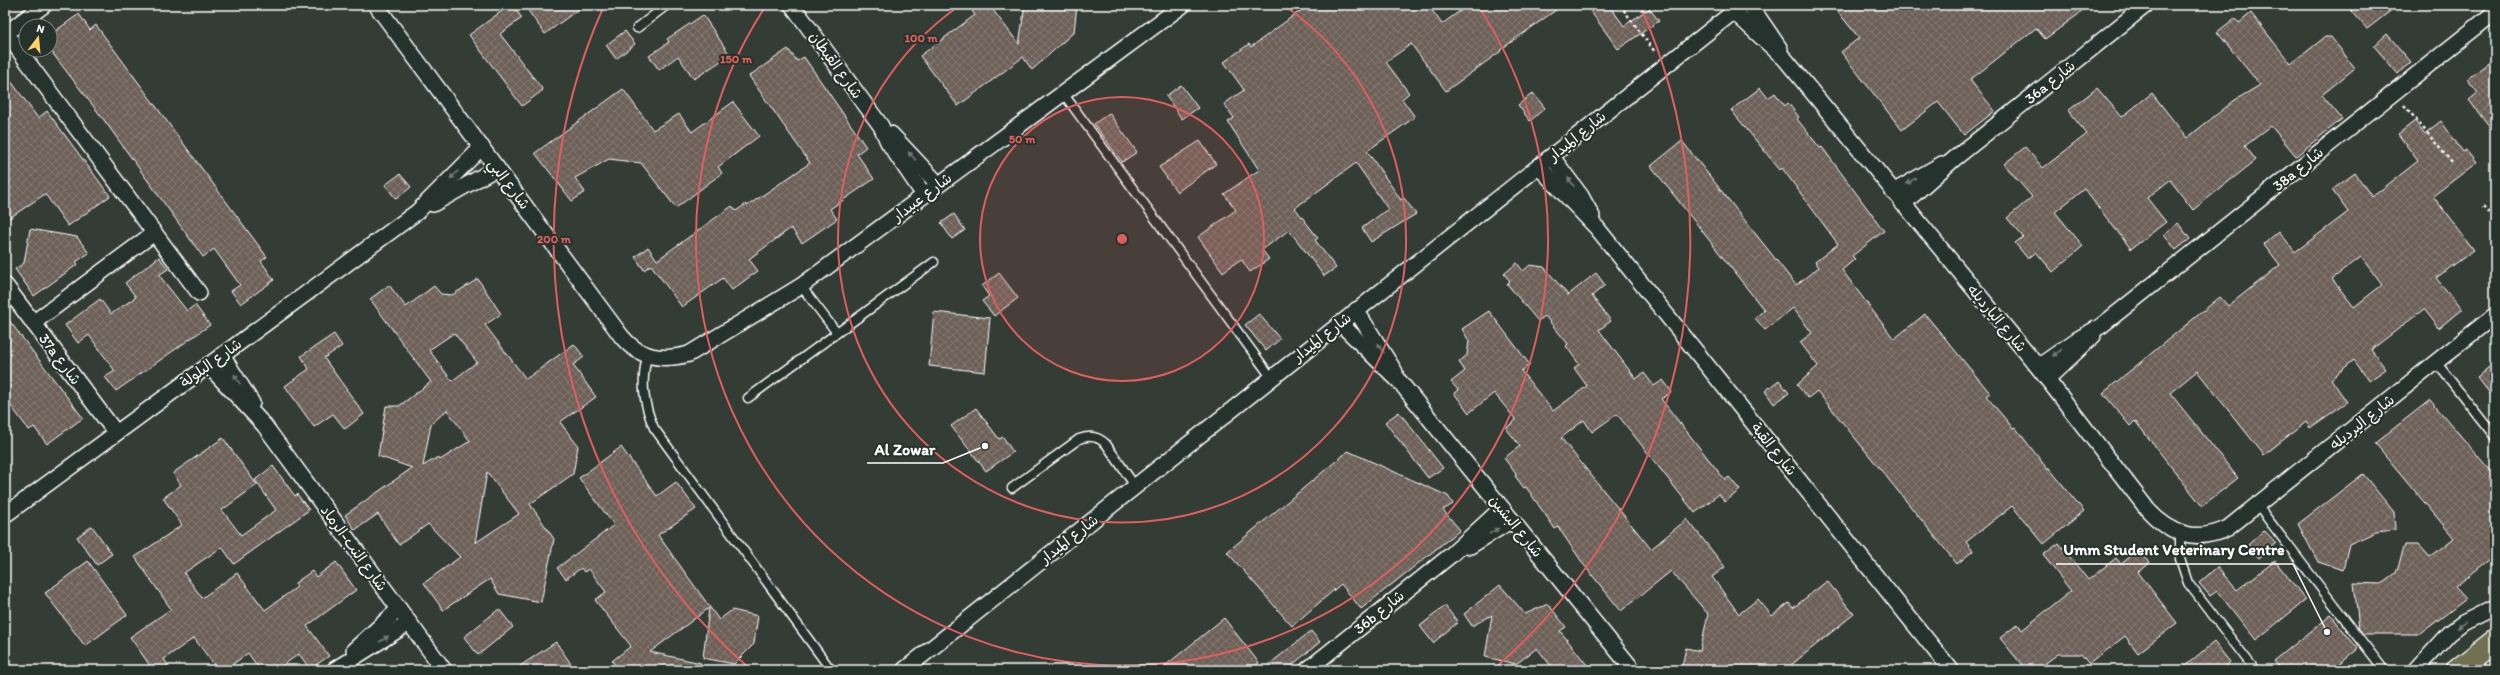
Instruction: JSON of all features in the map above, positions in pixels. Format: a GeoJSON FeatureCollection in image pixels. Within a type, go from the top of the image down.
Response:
{"type":"FeatureCollection","features":[{"type":"Feature","properties":{"kind":"main road"},"geometry":{"type":"LineString","coordinates":[[2458,670],[2495,641]]}},
{"type":"Feature","properties":{"kind":"street"},"geometry":{"type":"LineString","coordinates":[[44,5],[6,34],[198,293]]}},
{"type":"Feature","properties":{"kind":"street","name":"شارع البي"},"geometry":{"type":"LineString","coordinates":[[376,5],[622,337],[633,348],[647,356]]}},
{"type":"Feature","properties":{"kind":"street","name":"شارع القيطان"},"geometry":{"type":"LineString","coordinates":[[792,5],[881,126],[938,184]]}},
{"type":"Feature","properties":{"kind":"street","name":"شارع اليارديله"},"geometry":{"type":"LineString","coordinates":[[1750,5],[1785,59]]}},
{"type":"Feature","properties":{"kind":"street","name":"36a شارع"},"geometry":{"type":"LineString","coordinates":[[1903,204],[1954,159],[2146,5]]}},
{"type":"Feature","properties":{"kind":"street","name":"شارع عبيدار"},"geometry":{"type":"LineString","coordinates":[[647,356],[674,358],[689,354],[801,286],[938,184],[1063,94],[1174,8]]}},
{"type":"Feature","properties":{"kind":"street","name":"شارع الميدار"},"geometry":{"type":"LineString","coordinates":[[904,670],[1271,377],[1552,157],[1738,8]]}},
{"type":"Feature","properties":{"kind":"street","name":"شارع اليارديله"},"geometry":{"type":"LineString","coordinates":[[1738,8],[1785,59],[2042,373],[2148,510],[2163,524],[2180,534],[2205,536],[2228,528]]}},
{"type":"Feature","properties":{"kind":"street","name":"38a شارع"},"geometry":{"type":"LineString","coordinates":[[2042,373],[2080,349],[2101,326],[2495,12]]}},
{"type":"Feature","properties":{"kind":"street","name":"شارع القيطان"},"geometry":{"type":"LineString","coordinates":[[881,126],[888,142],[924,195]]}},
{"type":"Feature","properties":{"kind":"street","name":"شارع البلولة"},"geometry":{"type":"LineString","coordinates":[[417,212],[482,147]]}},
{"type":"Feature","properties":{"kind":"street","name":"شارع القبة"},"geometry":{"type":"LineString","coordinates":[[1552,157],[1581,196],[1597,228]]}},
{"type":"Feature","properties":{"kind":"street","name":"36a شارع"},"geometry":{"type":"LineString","coordinates":[[1893,192],[1929,170],[1954,159]]}},
{"type":"Feature","properties":{"kind":"street","name":"شارع القبة"},"geometry":{"type":"LineString","coordinates":[[1539,167],[1597,228],[1951,670]]}},
{"type":"Feature","properties":{"kind":"street","name":"شارع البلولة"},"geometry":{"type":"LineString","coordinates":[[5,515],[417,212],[497,168]]}},
{"type":"Feature","properties":{"kind":"street"},"geometry":{"type":"LineString","coordinates":[[33,323],[154,233]]}},
{"type":"Feature","properties":{"kind":"street","name":"37a شارع"},"geometry":{"type":"LineString","coordinates":[[5,285],[116,433]]}},
{"type":"Feature","properties":{"kind":"street","name":"شارع البشين"},"geometry":{"type":"LineString","coordinates":[[1356,310],[1388,358],[1400,382]]}},
{"type":"Feature","properties":{"kind":"street","name":"شارع اليرديله"},"geometry":{"type":"LineString","coordinates":[[2228,528],[2495,315]]}},
{"type":"Feature","properties":{"kind":"street","name":"شارع البشين"},"geometry":{"type":"LineString","coordinates":[[1340,323],[1400,382],[1633,670]]}},
{"type":"Feature","properties":{"kind":"street","name":"شارع النب-الرماد"},"geometry":{"type":"LineString","coordinates":[[222,356],[254,406],[264,425]]}},
{"type":"Feature","properties":{"kind":"street","name":"شارع النب-الرماد"},"geometry":{"type":"LineString","coordinates":[[208,365],[264,425],[444,670]]}},
{"type":"Feature","properties":{"kind":"street","name":"36b شارع"},"geometry":{"type":"LineString","coordinates":[[1307,670],[1451,555],[1502,508]]}},
{"type":"Feature","properties":{"kind":"street","name":"36b شارع"},"geometry":{"type":"LineString","coordinates":[[1451,555],[1512,520]]}},
{"type":"Feature","properties":{"kind":"street"},"geometry":{"type":"LineString","coordinates":[[2416,670],[2450,633],[2495,606]]}},
{"type":"Feature","properties":{"kind":"street"},"geometry":{"type":"LineString","coordinates":[[336,668],[399,609]]}},
{"type":"Feature","properties":{"kind":"street"},"geometry":{"type":"LineString","coordinates":[[336,668],[358,657],[409,623]]}},
{"type":"Feature","properties":{"kind":"lane"},"geometry":{"type":"LineString","coordinates":[[637,28],[667,5]]}},
{"type":"Feature","properties":{"kind":"lane"},"geometry":{"type":"LineString","coordinates":[[1063,94],[1271,377]]}},
{"type":"Feature","properties":{"kind":"lane"},"geometry":{"type":"LineString","coordinates":[[748,398],[934,262]]}},
{"type":"Feature","properties":{"kind":"lane"},"geometry":{"type":"LineString","coordinates":[[801,286],[837,333]]}},
{"type":"Feature","properties":{"kind":"lane"},"geometry":{"type":"LineString","coordinates":[[647,356],[643,385],[646,407],[654,428],[831,670]]}},
{"type":"Feature","properties":{"kind":"lane"},"geometry":{"type":"LineString","coordinates":[[2436,362],[2495,437]]}},
{"type":"Feature","properties":{"kind":"lane"},"geometry":{"type":"LineString","coordinates":[[1012,488],[1079,439],[1090,436],[1102,440],[1106,444],[1135,486]]}},
{"type":"Feature","properties":{"kind":"lane"},"geometry":{"type":"LineString","coordinates":[[2257,505],[2384,670]]}},
{"type":"Feature","properties":{"kind":"lane"},"geometry":{"type":"LineString","coordinates":[[2180,534],[2180,559],[2188,583],[2255,670]]}},
{"type":"Feature","properties":{"kind":"path"},"geometry":{"type":"LineString","coordinates":[[1620,5],[1665,65]]}},
{"type":"Feature","properties":{"kind":"path"},"geometry":{"type":"LineString","coordinates":[[2394,93],[2453,164]]}},
{"type":"Feature","properties":{"kind":"path"},"geometry":{"type":"LineString","coordinates":[[2483,206],[2495,220]]}},
{"type":"Feature","properties":{"kind":"building"},"geometry":{"type":"Polygon","coordinates":[[[512,5],[522,18],[500,34],[543,90],[522,106],[469,35],[512,5]]]}},
{"type":"Feature","properties":{"kind":"building"},"geometry":{"type":"Polygon","coordinates":[[[524,5],[584,5],[545,34],[524,5]]]}},
{"type":"Feature","properties":{"kind":"building"},"geometry":{"type":"Polygon","coordinates":[[[981,5],[989,5],[1019,44],[1025,5],[1077,5],[1074,32],[1032,70],[1023,57],[958,106],[920,56],[975,15],[972,11],[981,5]]]}},
{"type":"Feature","properties":{"kind":"building"},"geometry":{"type":"Polygon","coordinates":[[[1308,5],[1428,5],[1442,24],[1468,5],[1563,5],[1446,91],[1411,44],[1386,62],[1409,93],[1402,99],[1415,117],[1367,151],[1401,200],[1404,198],[1416,214],[1371,242],[1362,228],[1388,209],[1356,163],[1295,208],[1318,238],[1315,240],[1336,268],[1324,276],[1289,230],[1262,250],[1269,259],[1250,272],[1241,259],[1223,272],[1198,237],[1236,210],[1224,194],[1259,170],[1228,122],[1234,118],[1224,104],[1244,90],[1224,62],[1249,44],[1251,47],[1308,5]]]}},
{"type":"Feature","properties":{"kind":"building"},"geometry":{"type":"Polygon","coordinates":[[[1586,5],[1609,5],[1624,26],[1649,8],[1659,21],[1618,49],[1586,5]]]}},
{"type":"Feature","properties":{"kind":"building"},"geometry":{"type":"Polygon","coordinates":[[[1847,5],[2091,5],[2045,39],[2036,28],[1970,80],[1995,111],[1964,135],[1938,102],[1902,130],[1841,52],[1859,38],[1838,12],[1847,5]]]}},
{"type":"Feature","properties":{"kind":"building"},"geometry":{"type":"Polygon","coordinates":[[[2347,5],[2398,5],[2367,29],[2347,5]]]}},
{"type":"Feature","properties":{"kind":"building"},"geometry":{"type":"Polygon","coordinates":[[[2251,13],[2291,64],[2325,37],[2331,37],[2355,68],[2322,95],[2342,119],[2296,156],[2271,126],[2245,146],[2256,160],[2193,210],[2170,180],[2147,198],[2166,222],[2131,249],[2084,189],[2055,212],[2083,246],[2053,272],[2036,252],[2028,259],[2015,243],[2023,237],[2007,218],[2032,197],[2004,164],[2025,147],[2043,168],[2087,134],[2068,111],[2097,88],[2122,117],[2152,93],[2187,138],[2235,100],[2260,85],[2217,32],[2235,18],[2239,23],[2251,13]]]}},
{"type":"Feature","properties":{"kind":"building"},"geometry":{"type":"Polygon","coordinates":[[[79,14],[90,30],[96,25],[267,257],[261,261],[274,280],[241,304],[231,291],[240,285],[214,249],[203,257],[104,120],[56,58],[58,58],[58,29],[79,14]]]}},
{"type":"Feature","properties":{"kind":"building"},"geometry":{"type":"Polygon","coordinates":[[[703,15],[730,55],[694,79],[678,56],[659,70],[649,56],[669,42],[667,39],[703,15]]]}},
{"type":"Feature","properties":{"kind":"building"},"geometry":{"type":"Polygon","coordinates":[[[625,31],[635,44],[616,59],[606,45],[625,31]]]}},
{"type":"Feature","properties":{"kind":"building"},"geometry":{"type":"Polygon","coordinates":[[[2387,34],[2411,62],[2398,74],[2374,46],[2387,34]]]}},
{"type":"Feature","properties":{"kind":"building"},"geometry":{"type":"Polygon","coordinates":[[[788,49],[797,61],[804,57],[866,147],[857,154],[874,179],[830,209],[837,219],[802,243],[791,228],[749,259],[758,271],[732,290],[723,278],[682,307],[651,265],[644,270],[635,257],[648,247],[657,260],[732,206],[736,211],[746,204],[747,206],[810,163],[749,76],[788,49]]]}},
{"type":"Feature","properties":{"kind":"building"},"geometry":{"type":"Polygon","coordinates":[[[2495,58],[2495,135],[2469,100],[2478,93],[2467,79],[2495,58]]]}},
{"type":"Feature","properties":{"kind":"building"},"geometry":{"type":"Polygon","coordinates":[[[5,73],[38,118],[47,111],[110,196],[68,226],[45,194],[5,221],[5,73]]]}},
{"type":"Feature","properties":{"kind":"building"},"geometry":{"type":"Polygon","coordinates":[[[1181,85],[1198,108],[1182,119],[1166,96],[1181,85]]]}},
{"type":"Feature","properties":{"kind":"building"},"geometry":{"type":"Polygon","coordinates":[[[1760,88],[1768,98],[1775,93],[1785,106],[1788,103],[1799,117],[1797,119],[1820,148],[1822,147],[1884,231],[1852,256],[1855,259],[1842,270],[1894,339],[1925,314],[1990,393],[1986,396],[2013,428],[2015,427],[2048,470],[2049,468],[2084,511],[2044,544],[2012,506],[1966,542],[1973,551],[1957,564],[1817,391],[1808,398],[1797,385],[1818,366],[1800,342],[1812,333],[1793,308],[1765,330],[1755,318],[1764,310],[1651,166],[1682,141],[1796,285],[1819,267],[1815,262],[1838,244],[1782,168],[1780,170],[1731,110],[1760,88]]]}},
{"type":"Feature","properties":{"kind":"building"},"geometry":{"type":"Polygon","coordinates":[[[623,89],[653,130],[679,114],[692,132],[733,102],[759,136],[718,167],[722,173],[676,208],[641,163],[609,159],[575,178],[585,192],[572,201],[535,153],[623,89]]]}},
{"type":"Feature","properties":{"kind":"building"},"geometry":{"type":"Polygon","coordinates":[[[1533,93],[1545,108],[1530,121],[1518,105],[1533,93]]]}},
{"type":"Feature","properties":{"kind":"building"},"geometry":{"type":"Polygon","coordinates":[[[1109,113],[1137,152],[1122,162],[1094,124],[1109,113]]]}},
{"type":"Feature","properties":{"kind":"building"},"geometry":{"type":"Polygon","coordinates":[[[2415,121],[2424,134],[2441,121],[2463,152],[2466,150],[2476,163],[2433,196],[2474,250],[2436,278],[2462,309],[2439,328],[2424,309],[2371,350],[2386,369],[2369,381],[2354,360],[2331,379],[2347,402],[2310,428],[2306,422],[2264,455],[2197,371],[2170,393],[2238,478],[2202,506],[2135,421],[2130,426],[2103,393],[2220,297],[2228,306],[2280,265],[2264,244],[2279,231],[2295,252],[2348,212],[2332,190],[2355,173],[2372,197],[2418,161],[2398,134],[2415,121]],[[2361,257],[2332,279],[2354,307],[2382,285],[2361,257]]]}},
{"type":"Feature","properties":{"kind":"building"},"geometry":{"type":"Polygon","coordinates":[[[1200,141],[1216,164],[1177,192],[1159,167],[1200,141]]]}},
{"type":"Feature","properties":{"kind":"building"},"geometry":{"type":"Polygon","coordinates":[[[400,174],[411,187],[396,199],[385,185],[400,174]]]}},
{"type":"Feature","properties":{"kind":"building"},"geometry":{"type":"Polygon","coordinates":[[[954,214],[965,230],[952,239],[941,223],[954,214]]]}},
{"type":"Feature","properties":{"kind":"building"},"geometry":{"type":"Polygon","coordinates":[[[2178,223],[2190,239],[2176,250],[2164,235],[2178,223]]]}},
{"type":"Feature","properties":{"kind":"building"},"geometry":{"type":"Polygon","coordinates":[[[30,229],[77,237],[89,253],[76,262],[78,264],[34,296],[15,269],[24,263],[30,229]]]}},
{"type":"Feature","properties":{"kind":"building"},"geometry":{"type":"Polygon","coordinates":[[[159,257],[168,269],[159,275],[187,311],[195,305],[210,325],[116,391],[105,377],[115,371],[89,335],[78,343],[65,325],[100,299],[111,314],[136,297],[125,283],[159,257]]]}},
{"type":"Feature","properties":{"kind":"building"},"geometry":{"type":"Polygon","coordinates":[[[1517,263],[1523,271],[1530,265],[1544,267],[1568,295],[1596,273],[1605,285],[1592,296],[1611,321],[1599,330],[1636,379],[1644,373],[1654,386],[1663,380],[1672,392],[1661,399],[1725,480],[1729,477],[1740,490],[1725,502],[1719,494],[1695,513],[1617,414],[1592,432],[1584,420],[1561,438],[1651,549],[1687,519],[1725,567],[1712,577],[1739,614],[1758,599],[1772,616],[1789,603],[1793,608],[1827,581],[1854,614],[1785,670],[1701,670],[1682,666],[1686,648],[1700,651],[1708,614],[1671,571],[1621,611],[1584,565],[1558,527],[1555,529],[1526,487],[1524,488],[1515,476],[1516,474],[1504,458],[1520,446],[1506,428],[1516,420],[1494,393],[1469,413],[1454,393],[1458,390],[1451,382],[1465,371],[1459,362],[1467,355],[1469,341],[1462,329],[1489,311],[1530,365],[1521,371],[1553,411],[1587,386],[1574,368],[1579,364],[1566,346],[1568,344],[1545,316],[1538,321],[1507,284],[1510,281],[1504,274],[1517,263]]]}},
{"type":"Feature","properties":{"kind":"building"},"geometry":{"type":"Polygon","coordinates":[[[999,273],[1018,298],[994,316],[982,301],[989,296],[982,286],[999,273]]]}},
{"type":"Feature","properties":{"kind":"building"},"geometry":{"type":"Polygon","coordinates":[[[478,279],[501,314],[485,325],[526,379],[574,344],[584,357],[573,365],[596,397],[560,422],[578,446],[573,474],[530,504],[554,539],[541,602],[499,594],[490,579],[443,610],[424,583],[460,557],[428,524],[399,545],[378,514],[355,530],[345,515],[412,468],[378,456],[386,406],[399,406],[431,382],[370,299],[389,285],[406,307],[434,286],[441,294],[452,295],[478,279]],[[454,333],[429,350],[452,381],[477,362],[454,333]],[[447,410],[431,424],[423,466],[438,457],[440,460],[470,441],[447,410]],[[487,472],[475,543],[519,514],[487,472]]]}},
{"type":"Feature","properties":{"kind":"building"},"geometry":{"type":"Polygon","coordinates":[[[934,312],[990,318],[985,372],[929,366],[934,312]]]}},
{"type":"Feature","properties":{"kind":"building"},"geometry":{"type":"Polygon","coordinates":[[[1259,314],[1280,339],[1266,351],[1245,325],[1259,314]]]}},
{"type":"Feature","properties":{"kind":"building"},"geometry":{"type":"Polygon","coordinates":[[[5,315],[83,418],[47,444],[34,427],[29,430],[5,398],[5,315]]]}},
{"type":"Feature","properties":{"kind":"building"},"geometry":{"type":"Polygon","coordinates":[[[334,334],[342,346],[324,358],[364,414],[345,429],[333,414],[314,427],[285,386],[309,369],[301,356],[334,334]]]}},
{"type":"Feature","properties":{"kind":"building"},"geometry":{"type":"Polygon","coordinates":[[[2495,362],[2495,400],[2477,377],[2495,362]]]}},
{"type":"Feature","properties":{"kind":"building"},"geometry":{"type":"Polygon","coordinates":[[[1779,380],[1789,393],[1774,404],[1765,391],[1779,380]]]}},
{"type":"Feature","properties":{"kind":"building"},"geometry":{"type":"Polygon","coordinates":[[[2430,400],[2495,476],[2495,555],[2455,587],[2466,599],[2420,634],[2363,634],[2359,629],[2354,583],[2381,584],[2396,573],[2405,545],[2419,545],[2430,557],[2454,538],[2375,443],[2430,400]]]}},
{"type":"Feature","properties":{"kind":"building"},"geometry":{"type":"Polygon","coordinates":[[[976,408],[999,439],[1003,437],[1013,452],[986,471],[951,426],[976,408]]]}},
{"type":"Feature","properties":{"kind":"building"},"geometry":{"type":"Polygon","coordinates":[[[1399,412],[1443,468],[1428,478],[1385,422],[1399,412]]]}},
{"type":"Feature","properties":{"kind":"building"},"geometry":{"type":"Polygon","coordinates":[[[223,438],[257,485],[222,510],[241,535],[276,510],[255,480],[273,466],[295,496],[297,494],[309,510],[234,564],[222,547],[184,573],[202,598],[237,573],[265,610],[297,587],[295,583],[312,571],[316,577],[336,562],[356,590],[307,626],[329,656],[310,669],[299,654],[276,670],[260,670],[248,653],[225,670],[218,670],[194,638],[164,659],[171,670],[153,670],[130,637],[171,609],[135,557],[182,525],[163,498],[181,485],[173,473],[223,438]]]}},
{"type":"Feature","properties":{"kind":"building"},"geometry":{"type":"Polygon","coordinates":[[[621,447],[657,496],[676,482],[696,509],[658,535],[719,620],[732,610],[758,616],[754,644],[734,664],[703,658],[709,608],[650,652],[701,663],[701,670],[619,670],[612,661],[631,646],[595,600],[606,592],[589,569],[584,572],[581,568],[566,579],[557,568],[614,525],[579,478],[621,447]]]}},
{"type":"Feature","properties":{"kind":"building"},"geometry":{"type":"Polygon","coordinates":[[[1348,451],[1448,496],[1453,504],[1443,510],[1460,530],[1361,609],[1341,584],[1292,626],[1227,552],[1348,451]]]}},
{"type":"Feature","properties":{"kind":"building"},"geometry":{"type":"Polygon","coordinates":[[[2363,474],[2394,512],[2395,530],[2376,532],[2349,544],[2343,570],[2318,562],[2298,524],[2363,474]]]}},
{"type":"Feature","properties":{"kind":"building"},"geometry":{"type":"Polygon","coordinates":[[[92,526],[112,554],[97,565],[77,537],[92,526]]]}},
{"type":"Feature","properties":{"kind":"building"},"geometry":{"type":"Polygon","coordinates":[[[2264,530],[2276,543],[2259,558],[2248,545],[2264,530]]]}},
{"type":"Feature","properties":{"kind":"building"},"geometry":{"type":"Polygon","coordinates":[[[2059,543],[2088,580],[2116,558],[2121,564],[2140,549],[2150,562],[2138,572],[2177,623],[2138,653],[2125,636],[2089,664],[2081,654],[2058,654],[2036,670],[2026,670],[2000,638],[2018,624],[2022,630],[2071,591],[2043,555],[2059,543]]]}},
{"type":"Feature","properties":{"kind":"building"},"geometry":{"type":"Polygon","coordinates":[[[88,561],[127,615],[85,646],[45,593],[88,561]]]}},
{"type":"Feature","properties":{"kind":"building"},"geometry":{"type":"Polygon","coordinates":[[[2275,561],[2306,600],[2256,640],[2217,591],[2210,596],[2199,583],[2217,567],[2237,590],[2275,561]]]}},
{"type":"Feature","properties":{"kind":"building"},"geometry":{"type":"Polygon","coordinates":[[[1500,585],[1525,614],[1548,604],[1566,627],[1560,631],[1591,670],[1554,670],[1537,648],[1516,664],[1485,657],[1492,615],[1472,626],[1464,614],[1500,585]]]}},
{"type":"Feature","properties":{"kind":"building"},"geometry":{"type":"Polygon","coordinates":[[[1445,606],[1458,622],[1433,643],[1420,626],[1445,606]]]}},
{"type":"Feature","properties":{"kind":"building"},"geometry":{"type":"Polygon","coordinates":[[[499,609],[513,627],[478,655],[464,637],[499,609]]]}},
{"type":"Feature","properties":{"kind":"building"},"geometry":{"type":"Polygon","coordinates":[[[2331,615],[2358,649],[2332,670],[2281,670],[2274,661],[2331,615]]]}},
{"type":"Feature","properties":{"kind":"building"},"geometry":{"type":"Polygon","coordinates":[[[1224,618],[1259,663],[1250,670],[1160,670],[1224,618]]]}},
{"type":"Feature","properties":{"kind":"building"},"geometry":{"type":"Polygon","coordinates":[[[1311,631],[1320,642],[1286,670],[1262,670],[1311,631]]]}},
{"type":"Feature","properties":{"kind":"building"},"geometry":{"type":"Polygon","coordinates":[[[556,642],[575,670],[514,670],[556,642]]]}},
{"type":"Feature","properties":{"kind":"building"},"geometry":{"type":"Polygon","coordinates":[[[2214,642],[2230,662],[2222,670],[2180,670],[2214,642]]]}},
{"type":"Feature","properties":{"kind":"place","name":"Al Zowar"},"geometry":{"type":"Point","coordinates":[985,446]}},
{"type":"Feature","properties":{"kind":"place","name":"Umm Student Veterinary Centre"},"geometry":{"type":"Point","coordinates":[2327,632]}}]}
